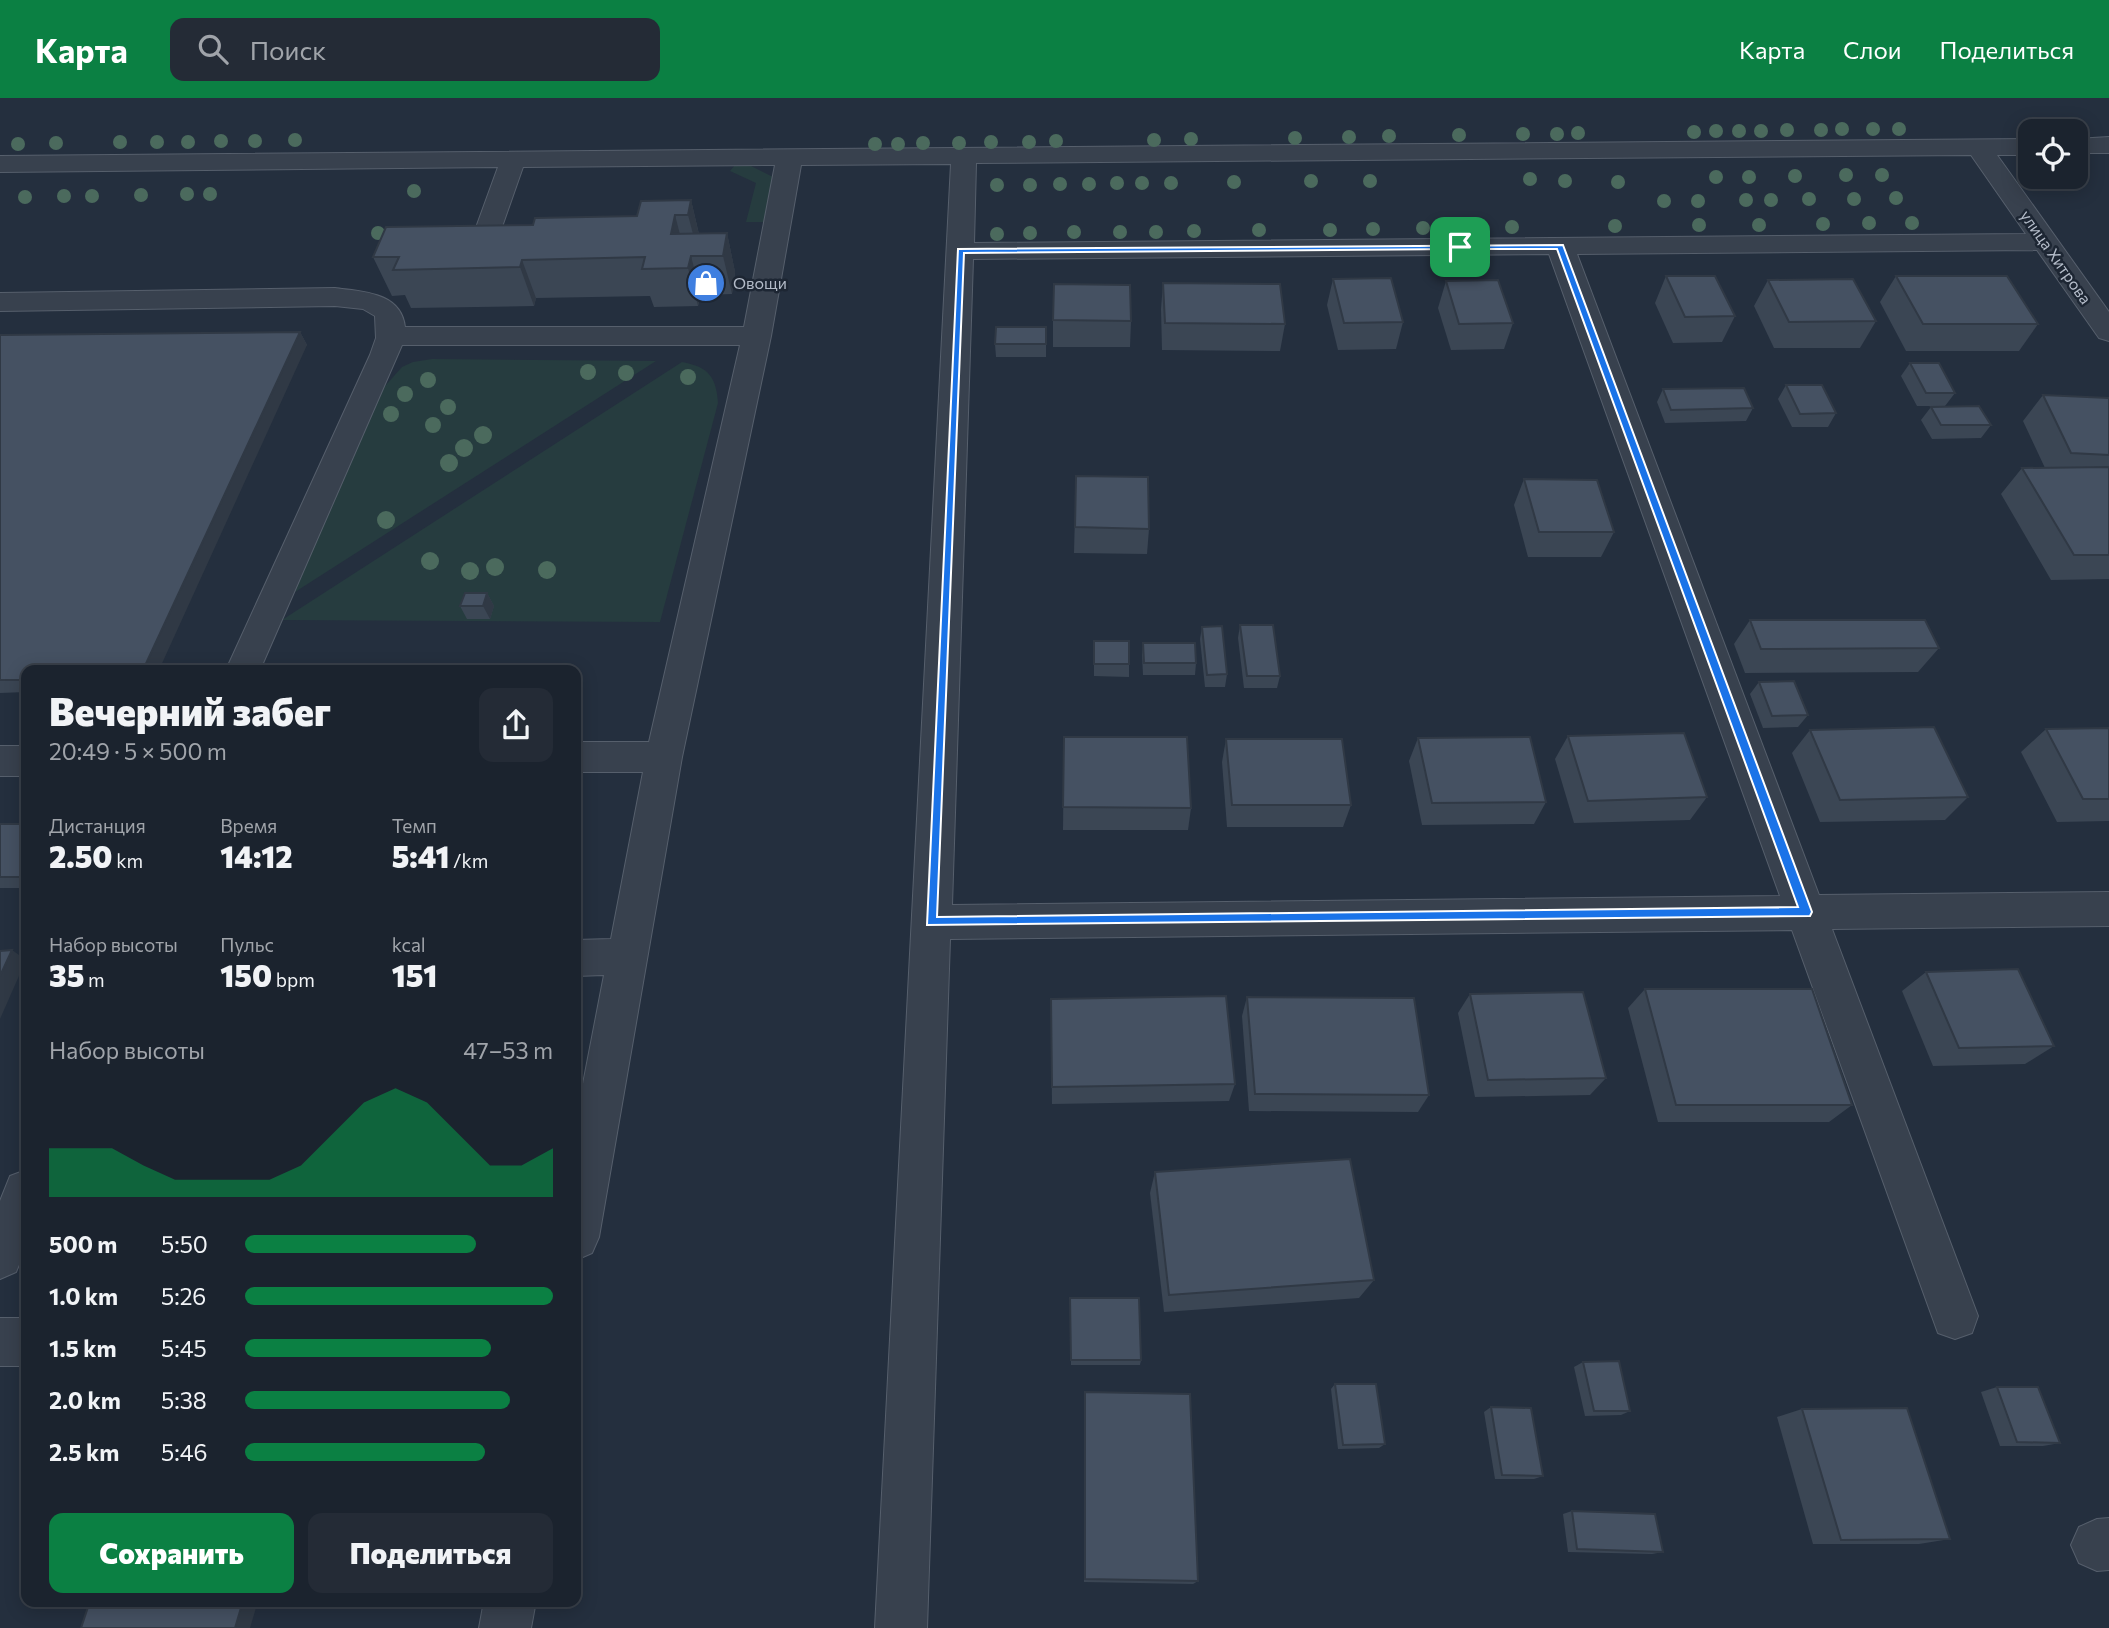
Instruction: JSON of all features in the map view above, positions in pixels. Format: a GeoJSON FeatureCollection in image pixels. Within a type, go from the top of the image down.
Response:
{"type":"FeatureCollection","features":[{"type":"Feature","properties":{"kind":"street"},"geometry":{"type":"LineString","coordinates":[[2088,146],[2109,145]]}},
{"type":"Feature","properties":{"kind":"street"},"geometry":{"type":"LineString","coordinates":[[0,164],[2018,147]]}},
{"type":"Feature","properties":{"kind":"street","name":"улица Хитрова"},"geometry":{"type":"LineString","coordinates":[[1979,148],[2109,332]]}},
{"type":"Feature","properties":{"kind":"street"},"geometry":{"type":"LineString","coordinates":[[901,1628],[964,155]]}},
{"type":"Feature","properties":{"kind":"street"},"geometry":{"type":"LineString","coordinates":[[581,1210],[664,757],[757,336],[789,158]]}},
{"type":"Feature","properties":{"kind":"street"},"geometry":{"type":"LineString","coordinates":[[483,244],[513,160]]}},
{"type":"Feature","properties":{"kind":"street"},"geometry":{"type":"LineString","coordinates":[[960,251],[2046,243]]}},
{"type":"Feature","properties":{"kind":"street"},"geometry":{"type":"LineString","coordinates":[[1560,246],[1955,1316]]}},
{"type":"Feature","properties":{"kind":"street"},"geometry":{"type":"LineString","coordinates":[[0,302],[335,297],[373,303],[391,317],[392,336],[245,665]]}},
{"type":"Feature","properties":{"kind":"street"},"geometry":{"type":"LineString","coordinates":[[392,336],[757,336]]}},
{"type":"Feature","properties":{"kind":"street"},"geometry":{"type":"LineString","coordinates":[[581,757],[664,757]]}},
{"type":"Feature","properties":{"kind":"street"},"geometry":{"type":"LineString","coordinates":[[0,761],[21,761]]}},
{"type":"Feature","properties":{"kind":"street"},"geometry":{"type":"LineString","coordinates":[[931,922],[2109,909]]}},
{"type":"Feature","properties":{"kind":"street"},"geometry":{"type":"LineString","coordinates":[[581,958],[628,957]]}},
{"type":"Feature","properties":{"kind":"street"},"geometry":{"type":"LineString","coordinates":[[0,1256],[21,1204]]}},
{"type":"Feature","properties":{"kind":"street"},"geometry":{"type":"LineString","coordinates":[[0,1342],[21,1342]]}},
{"type":"Feature","properties":{"kind":"street"},"geometry":{"type":"LineString","coordinates":[[505,1628],[509,1607]]}},
{"type":"Feature","properties":{"kind":"green space"},"geometry":{"type":"Polygon","coordinates":[[[739,160],[773,177],[764,222],[746,222],[756,183],[730,171],[739,160]]]}},
{"type":"Feature","properties":{"kind":"green space"},"geometry":{"type":"Polygon","coordinates":[[[432,359],[656,361],[295,592],[378,394],[402,367],[432,359]]]}},
{"type":"Feature","properties":{"kind":"green space"},"geometry":{"type":"Polygon","coordinates":[[[682,362],[705,370],[713,380],[718,403],[660,622],[282,620],[682,362]]]}},
{"type":"Feature","properties":{"kind":"building"},"geometry":{"type":"Polygon","coordinates":[[[691,200],[688,215],[675,215],[671,234],[727,233],[723,256],[691,256],[688,268],[642,269],[645,257],[522,260],[520,267],[393,270],[399,257],[373,257],[386,227],[533,225],[535,218],[637,216],[641,201],[691,200]]]}},
{"type":"Feature","properties":{"kind":"building"},"geometry":{"type":"Polygon","coordinates":[[[1666,276],[1715,276],[1735,316],[1685,317],[1666,276]]]}},
{"type":"Feature","properties":{"kind":"building"},"geometry":{"type":"Polygon","coordinates":[[[1896,276],[2007,276],[2038,324],[1923,324],[1896,276]]]}},
{"type":"Feature","properties":{"kind":"building"},"geometry":{"type":"Polygon","coordinates":[[[1391,278],[1403,322],[1344,323],[1333,279],[1391,278]]]}},
{"type":"Feature","properties":{"kind":"building"},"geometry":{"type":"Polygon","coordinates":[[[1853,279],[1876,321],[1789,322],[1768,280],[1853,279]]]}},
{"type":"Feature","properties":{"kind":"building"},"geometry":{"type":"Polygon","coordinates":[[[1498,280],[1513,323],[1459,324],[1446,281],[1498,280]]]}},
{"type":"Feature","properties":{"kind":"building"},"geometry":{"type":"Polygon","coordinates":[[[1163,283],[1280,284],[1285,324],[1165,323],[1163,283]]]}},
{"type":"Feature","properties":{"kind":"building"},"geometry":{"type":"Polygon","coordinates":[[[1054,284],[1130,285],[1131,321],[1053,320],[1054,284]]]}},
{"type":"Feature","properties":{"kind":"building"},"geometry":{"type":"Polygon","coordinates":[[[996,327],[1046,327],[1046,344],[995,344],[996,327]]]}},
{"type":"Feature","properties":{"kind":"building"},"geometry":{"type":"Polygon","coordinates":[[[300,332],[145,665],[21,665],[21,680],[0,680],[0,335],[300,332]]]}},
{"type":"Feature","properties":{"kind":"building"},"geometry":{"type":"Polygon","coordinates":[[[1910,363],[1939,363],[1955,393],[1926,393],[1910,363]]]}},
{"type":"Feature","properties":{"kind":"building"},"geometry":{"type":"Polygon","coordinates":[[[1786,385],[1822,385],[1836,413],[1800,414],[1786,385]]]}},
{"type":"Feature","properties":{"kind":"building"},"geometry":{"type":"Polygon","coordinates":[[[1744,388],[1753,408],[1671,410],[1663,389],[1744,388]]]}},
{"type":"Feature","properties":{"kind":"building"},"geometry":{"type":"Polygon","coordinates":[[[2043,395],[2109,398],[2109,455],[2071,453],[2043,395]]]}},
{"type":"Feature","properties":{"kind":"building"},"geometry":{"type":"Polygon","coordinates":[[[1979,406],[1991,425],[1941,425],[1931,407],[1979,406]]]}},
{"type":"Feature","properties":{"kind":"building"},"geometry":{"type":"Polygon","coordinates":[[[2108,467],[2109,555],[2074,555],[2022,468],[2108,467]]]}},
{"type":"Feature","properties":{"kind":"building"},"geometry":{"type":"Polygon","coordinates":[[[1076,476],[1148,477],[1149,529],[1075,527],[1076,476]]]}},
{"type":"Feature","properties":{"kind":"building"},"geometry":{"type":"Polygon","coordinates":[[[1524,479],[1597,480],[1614,532],[1539,532],[1524,479]]]}},
{"type":"Feature","properties":{"kind":"building"},"geometry":{"type":"Polygon","coordinates":[[[465,593],[487,593],[483,606],[460,606],[465,593]]]}},
{"type":"Feature","properties":{"kind":"building"},"geometry":{"type":"Polygon","coordinates":[[[1750,620],[1925,620],[1939,648],[1761,649],[1750,620]]]}},
{"type":"Feature","properties":{"kind":"building"},"geometry":{"type":"Polygon","coordinates":[[[1240,625],[1273,625],[1280,676],[1247,676],[1240,625]]]}},
{"type":"Feature","properties":{"kind":"building"},"geometry":{"type":"Polygon","coordinates":[[[1222,626],[1227,674],[1207,675],[1202,627],[1222,626]]]}},
{"type":"Feature","properties":{"kind":"building"},"geometry":{"type":"Polygon","coordinates":[[[1094,641],[1129,641],[1129,664],[1094,664],[1094,641]]]}},
{"type":"Feature","properties":{"kind":"building"},"geometry":{"type":"Polygon","coordinates":[[[1143,643],[1195,643],[1196,663],[1144,663],[1143,643]]]}},
{"type":"Feature","properties":{"kind":"building"},"geometry":{"type":"Polygon","coordinates":[[[1794,681],[1808,715],[1772,716],[1759,682],[1794,681]]]}},
{"type":"Feature","properties":{"kind":"building"},"geometry":{"type":"Polygon","coordinates":[[[1934,727],[1968,797],[1840,800],[1810,730],[1934,727]]]}},
{"type":"Feature","properties":{"kind":"building"},"geometry":{"type":"Polygon","coordinates":[[[2109,728],[2109,799],[2083,799],[2046,729],[2109,728]]]}},
{"type":"Feature","properties":{"kind":"building"},"geometry":{"type":"Polygon","coordinates":[[[1684,733],[1707,797],[1588,801],[1568,736],[1684,733]]]}},
{"type":"Feature","properties":{"kind":"building"},"geometry":{"type":"Polygon","coordinates":[[[1064,737],[1187,737],[1191,808],[1063,807],[1064,737]]]}},
{"type":"Feature","properties":{"kind":"building"},"geometry":{"type":"Polygon","coordinates":[[[1530,737],[1546,802],[1432,803],[1418,738],[1530,737]]]}},
{"type":"Feature","properties":{"kind":"building"},"geometry":{"type":"Polygon","coordinates":[[[1226,739],[1342,739],[1351,805],[1232,805],[1226,739]]]}},
{"type":"Feature","properties":{"kind":"building"},"geometry":{"type":"Polygon","coordinates":[[[0,824],[21,824],[21,877],[0,877],[0,824]]]}},
{"type":"Feature","properties":{"kind":"building"},"geometry":{"type":"Polygon","coordinates":[[[12,950],[0,976],[0,951],[12,950]]]}},
{"type":"Feature","properties":{"kind":"building"},"geometry":{"type":"Polygon","coordinates":[[[2018,969],[2054,1046],[1959,1048],[1926,972],[2018,969]]]}},
{"type":"Feature","properties":{"kind":"building"},"geometry":{"type":"Polygon","coordinates":[[[1645,989],[1812,989],[1852,1105],[1676,1105],[1645,989]]]}},
{"type":"Feature","properties":{"kind":"building"},"geometry":{"type":"Polygon","coordinates":[[[1583,992],[1606,1078],[1488,1080],[1470,994],[1583,992]]]}},
{"type":"Feature","properties":{"kind":"building"},"geometry":{"type":"Polygon","coordinates":[[[1226,996],[1235,1084],[1052,1087],[1051,999],[1226,996]]]}},
{"type":"Feature","properties":{"kind":"building"},"geometry":{"type":"Polygon","coordinates":[[[1247,997],[1414,998],[1429,1095],[1255,1094],[1247,997]]]}},
{"type":"Feature","properties":{"kind":"building"},"geometry":{"type":"Polygon","coordinates":[[[1350,1159],[1374,1280],[1169,1295],[1155,1172],[1350,1159]]]}},
{"type":"Feature","properties":{"kind":"building"},"geometry":{"type":"Polygon","coordinates":[[[1070,1298],[1139,1298],[1141,1360],[1071,1360],[1070,1298]]]}},
{"type":"Feature","properties":{"kind":"building"},"geometry":{"type":"Polygon","coordinates":[[[1619,1361],[1630,1411],[1594,1411],[1583,1362],[1619,1361]]]}},
{"type":"Feature","properties":{"kind":"building"},"geometry":{"type":"Polygon","coordinates":[[[1335,1384],[1376,1384],[1385,1444],[1343,1445],[1335,1384]]]}},
{"type":"Feature","properties":{"kind":"building"},"geometry":{"type":"Polygon","coordinates":[[[1997,1387],[2038,1387],[2060,1443],[2017,1442],[1997,1387]]]}},
{"type":"Feature","properties":{"kind":"building"},"geometry":{"type":"Polygon","coordinates":[[[1085,1392],[1190,1394],[1198,1581],[1085,1579],[1085,1392]]]}},
{"type":"Feature","properties":{"kind":"building"},"geometry":{"type":"Polygon","coordinates":[[[1491,1407],[1531,1408],[1543,1476],[1502,1475],[1491,1407]]]}},
{"type":"Feature","properties":{"kind":"building"},"geometry":{"type":"Polygon","coordinates":[[[1907,1408],[1950,1539],[1841,1540],[1802,1409],[1907,1408]]]}},
{"type":"Feature","properties":{"kind":"building"},"geometry":{"type":"Polygon","coordinates":[[[1572,1511],[1655,1514],[1663,1552],[1577,1549],[1572,1511]]]}},
{"type":"Feature","properties":{"kind":"building"},"geometry":{"type":"Polygon","coordinates":[[[88,1607],[241,1607],[235,1628],[81,1628],[88,1607]]]}},
{"type":"Feature","properties":{"kind":"place","name":"Овощи"},"geometry":{"type":"Point","coordinates":[706,283]}},
{"type":"Feature","properties":{"kind":"route"},"geometry":{"type":"LineString","coordinates":[[1560,246],[1806,912],[931,922],[960,251],[1460,247],[1560,246]]}}]}
